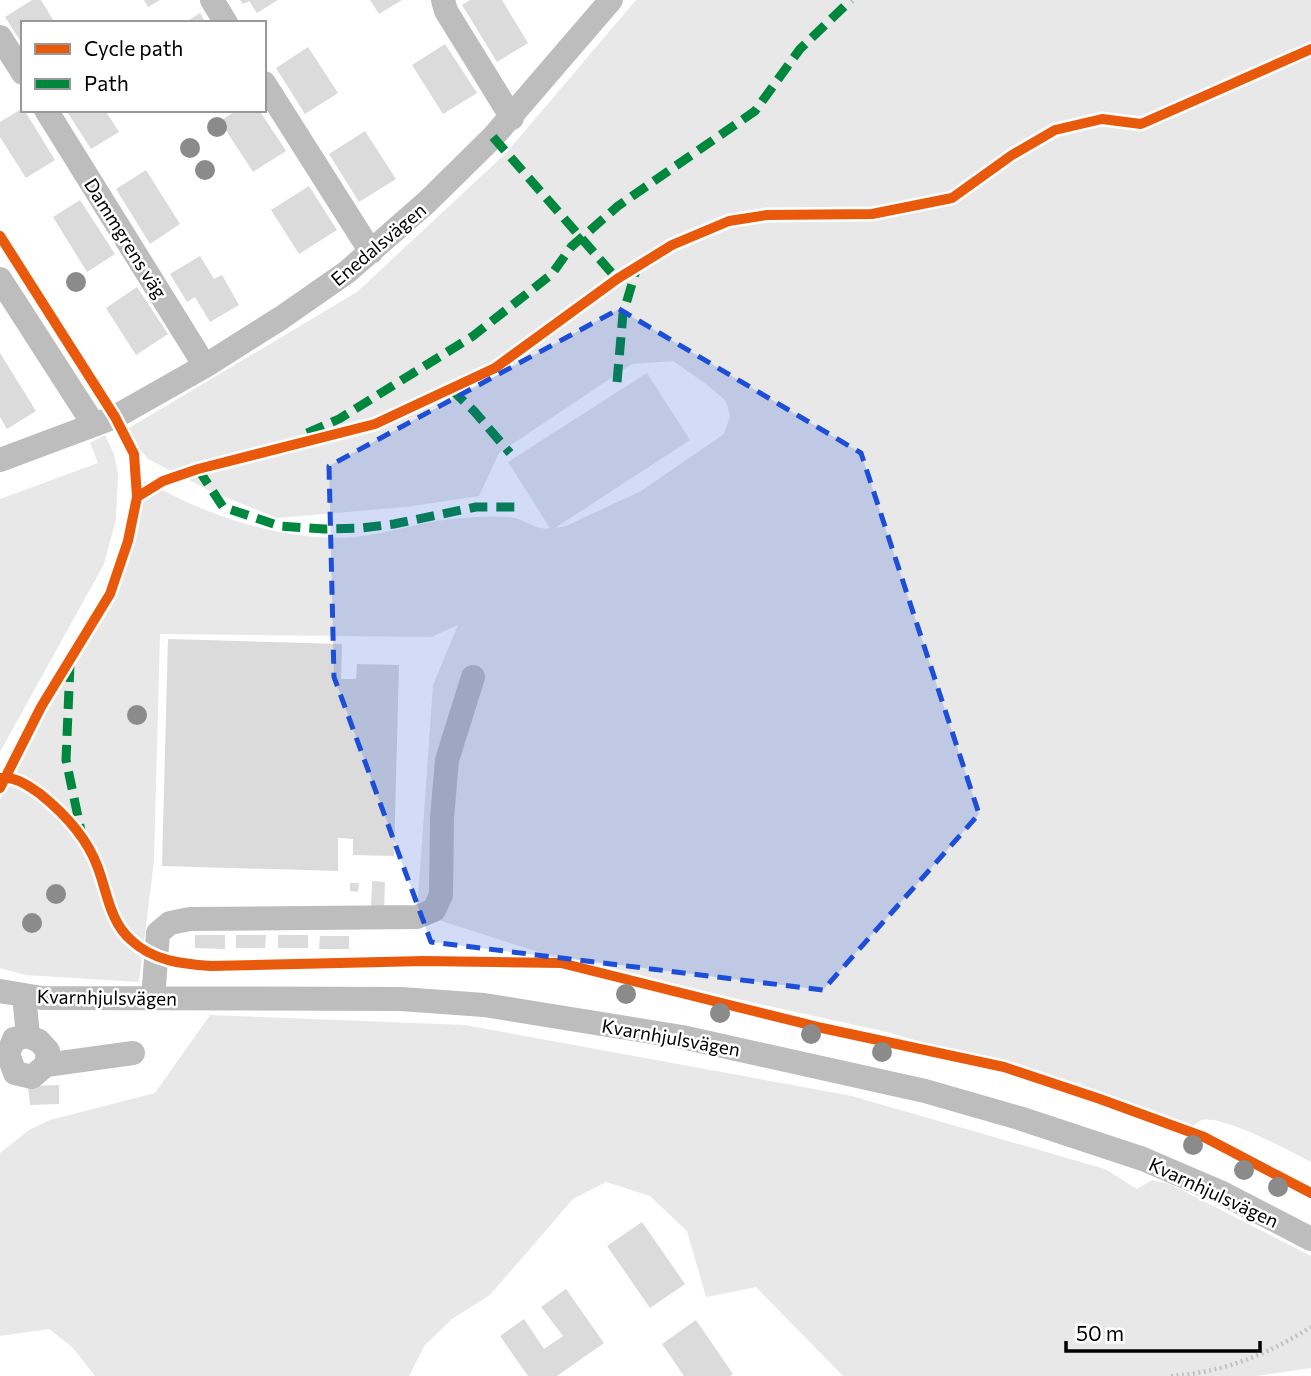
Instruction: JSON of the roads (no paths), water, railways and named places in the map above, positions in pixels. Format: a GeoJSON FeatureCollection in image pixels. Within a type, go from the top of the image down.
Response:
{"type":"FeatureCollection","features":[{"type":"Feature","properties":{"kind":"street"},"geometry":{"type":"LineString","coordinates":[[212,0],[225,21]]}},
{"type":"Feature","properties":{"kind":"street"},"geometry":{"type":"LineString","coordinates":[[443,0],[446,11],[512,118]]}},
{"type":"Feature","properties":{"kind":"street","name":"Enedalsvägen"},"geometry":{"type":"LineString","coordinates":[[0,460],[115,417],[205,366],[319,294],[428,201],[512,118],[611,0]]}},
{"type":"Feature","properties":{"kind":"street"},"geometry":{"type":"LineString","coordinates":[[0,37],[21,70]]}},
{"type":"Feature","properties":{"kind":"street"},"geometry":{"type":"LineString","coordinates":[[266,86],[371,251]]}},
{"type":"Feature","properties":{"kind":"street","name":"Dammgrens väg"},"geometry":{"type":"LineString","coordinates":[[47,112],[205,366]]}},
{"type":"Feature","properties":{"kind":"street"},"geometry":{"type":"LineString","coordinates":[[0,279],[93,425]]}},
{"type":"Feature","properties":{"kind":"street"},"geometry":{"type":"LineString","coordinates":[[153,999],[158,933],[170,923],[190,919],[417,917],[434,910],[441,895],[442,818],[447,760],[472,677]]}},
{"type":"Feature","properties":{"kind":"street"},"geometry":{"type":"LineString","coordinates":[[12,993],[28,1036],[14,1039],[8,1054],[15,1073],[32,1077],[46,1065],[133,1053]]}},
{"type":"Feature","properties":{"kind":"street","name":"Kvarnhjulsvägen"},"geometry":{"type":"LineString","coordinates":[[12,993],[42,998],[415,1000],[484,1005],[682,1037],[886,1082],[1019,1118],[1143,1159],[1220,1192],[1311,1239]]}}]}
